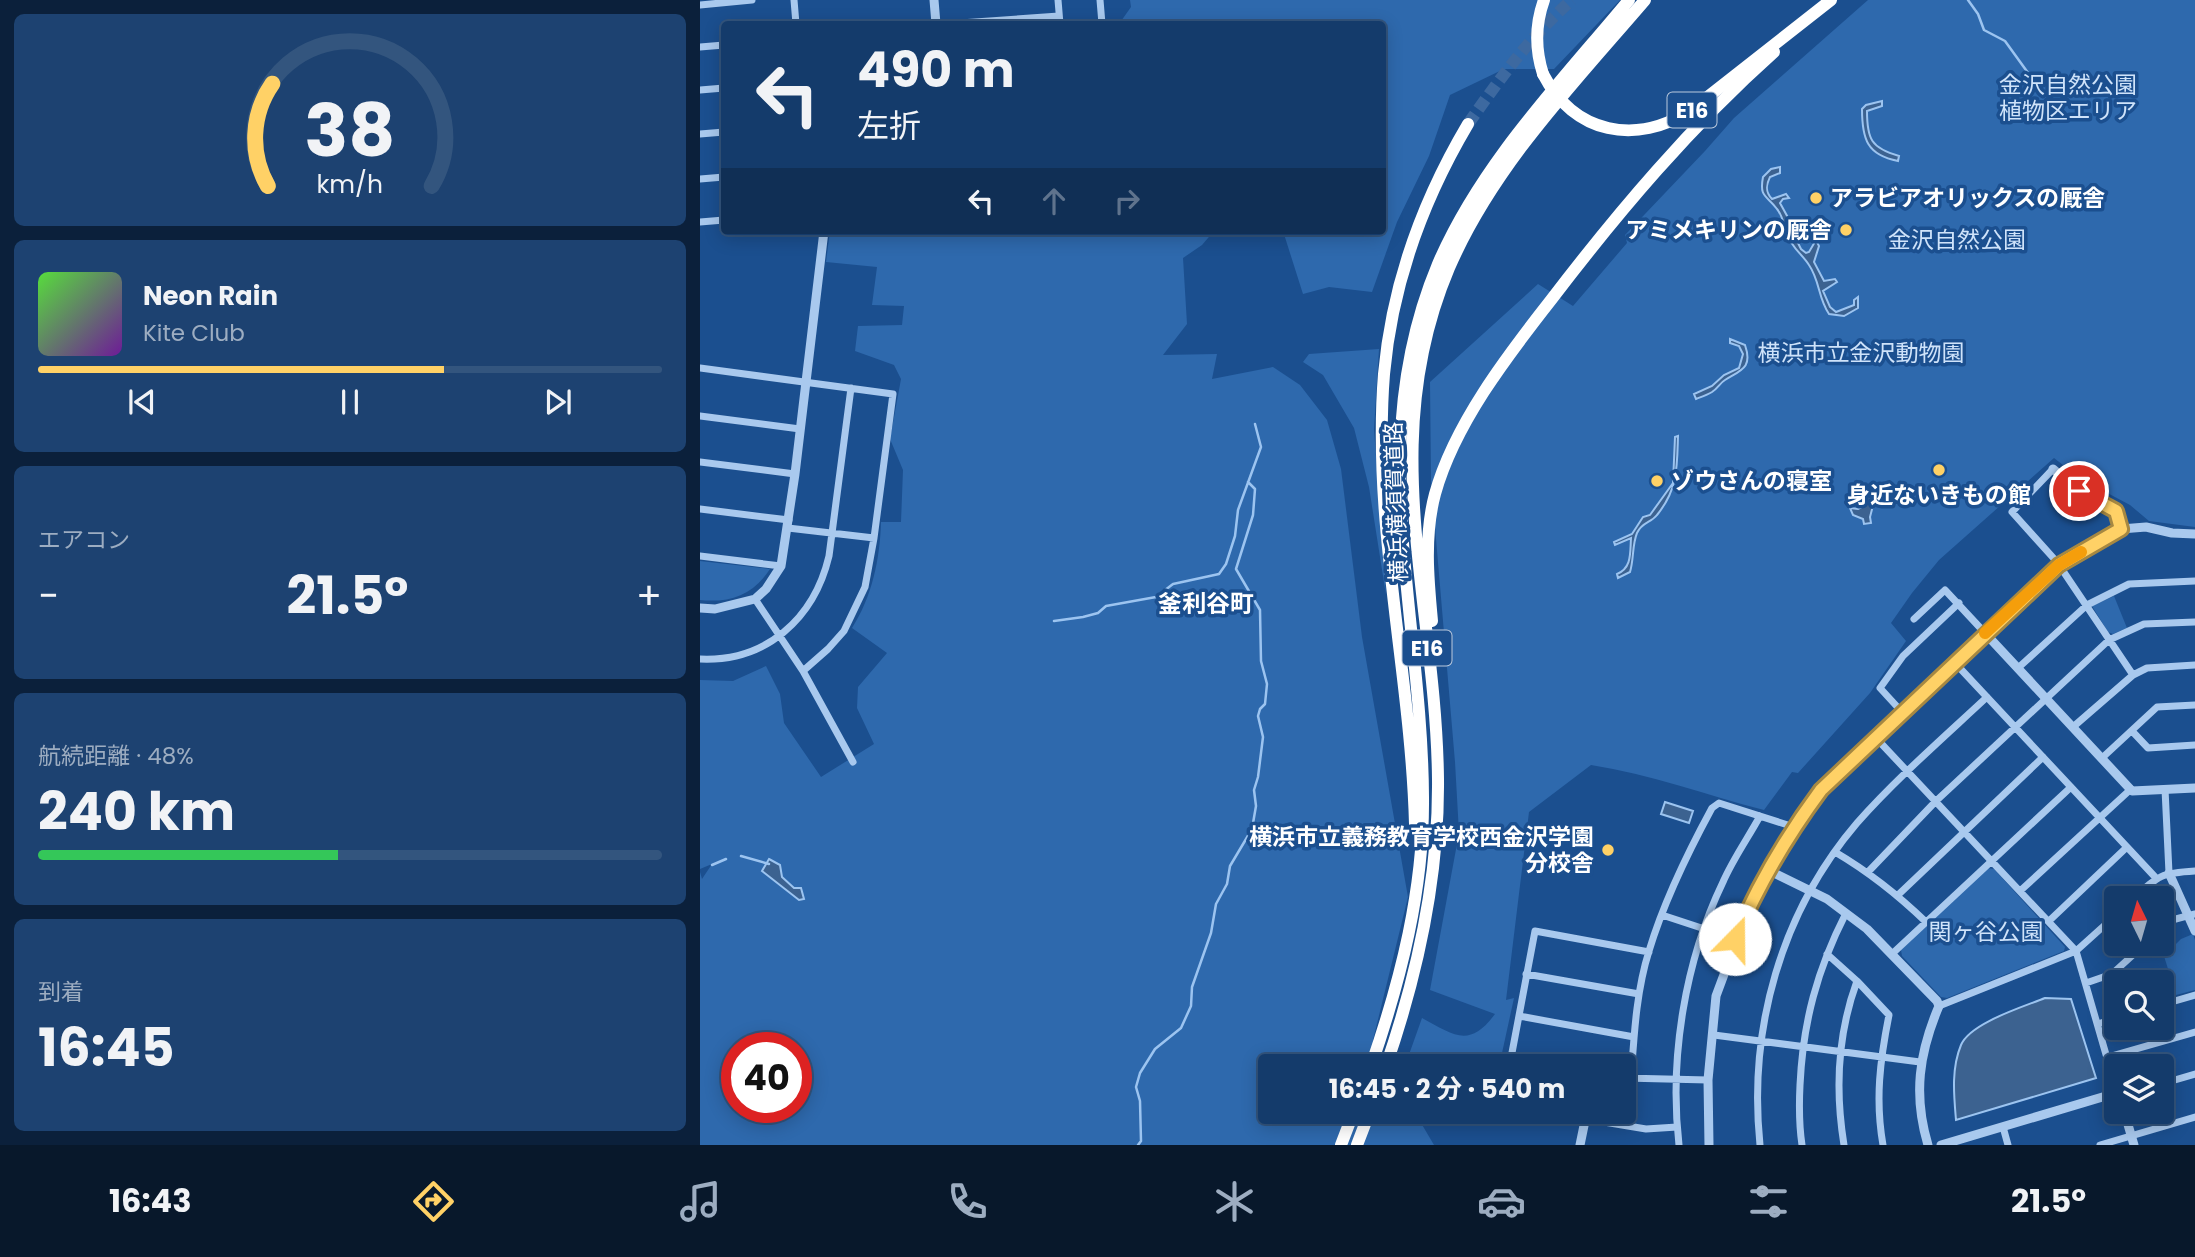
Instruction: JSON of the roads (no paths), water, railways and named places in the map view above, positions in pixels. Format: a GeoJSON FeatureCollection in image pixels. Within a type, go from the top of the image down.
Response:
{"type":"FeatureCollection","features":[{"type":"Feature","properties":{"kind":"highway","name":"E16"},"geometry":{"type":"LineString","coordinates":[[1545,0],[1537,29],[1538,55],[1543,74],[1558,97],[1572,110],[1590,122],[1608,129],[1626,131],[1653,128],[1691,110],[1831,0]]}},
{"type":"Feature","properties":{"kind":"highway","name":"横浜横須賀道路"},"geometry":{"type":"LineString","coordinates":[[1375,1054],[1414,909],[1423,832],[1422,745],[1402,536],[1398,456],[1403,396],[1453,232],[1491,171],[1527,121],[1629,0]]}},
{"type":"Feature","properties":{"kind":"highway","name":"横浜横須賀道路"},"geometry":{"type":"LineString","coordinates":[[1429,306],[1465,236],[1501,177],[1552,110],[1645,0]]}},
{"type":"Feature","properties":{"kind":"highway","name":"E16"},"geometry":{"type":"LineString","coordinates":[[1436,842],[1443,763],[1428,564],[1430,523],[1435,496],[1452,449],[1535,321],[1637,193],[1691,132],[1749,74],[1831,0]]}},
{"type":"Feature","properties":{"kind":"highway","name":"E16"},"geometry":{"type":"LineString","coordinates":[[1414,909],[1413,772],[1387,527],[1382,449],[1386,359],[1395,302],[1425,208],[1453,148],[1468,124]]}},
{"type":"Feature","properties":{"kind":"highway","name":"横浜横須賀道路"},"geometry":{"type":"LineString","coordinates":[[1390,1054],[1424,934],[1436,842],[1438,779],[1435,719],[1419,584],[1412,494],[1415,363]]}},
{"type":"Feature","properties":{"kind":"highway"},"geometry":{"type":"LineString","coordinates":[[1359,1141],[1365,1124]]}},
{"type":"Feature","properties":{"kind":"street"},"geometry":{"type":"LineString","coordinates":[[700,5],[752,0]]}},
{"type":"Feature","properties":{"kind":"street"},"geometry":{"type":"LineString","coordinates":[[794,0],[796,21]]}},
{"type":"Feature","properties":{"kind":"street"},"geometry":{"type":"LineString","coordinates":[[934,0],[936,21]]}},
{"type":"Feature","properties":{"kind":"street"},"geometry":{"type":"LineString","coordinates":[[1032,21],[1060,20],[1058,0]]}},
{"type":"Feature","properties":{"kind":"street"},"geometry":{"type":"LineString","coordinates":[[1100,0],[1102,21]]}},
{"type":"Feature","properties":{"kind":"street"},"geometry":{"type":"LineString","coordinates":[[700,47],[721,45]]}},
{"type":"Feature","properties":{"kind":"street"},"geometry":{"type":"LineString","coordinates":[[700,90],[721,88]]}},
{"type":"Feature","properties":{"kind":"street"},"geometry":{"type":"LineString","coordinates":[[700,134],[721,131]]}},
{"type":"Feature","properties":{"kind":"street"},"geometry":{"type":"LineString","coordinates":[[700,179],[721,177]]}},
{"type":"Feature","properties":{"kind":"street"},"geometry":{"type":"LineString","coordinates":[[700,222],[721,220]]}},
{"type":"Feature","properties":{"kind":"street"},"geometry":{"type":"LineString","coordinates":[[700,608],[715,609],[755,599],[766,589],[781,566],[795,474],[824,235]]}},
{"type":"Feature","properties":{"kind":"street"},"geometry":{"type":"LineString","coordinates":[[700,368],[893,394],[865,587],[844,631],[803,671]]}},
{"type":"Feature","properties":{"kind":"street"},"geometry":{"type":"LineString","coordinates":[[700,659],[717,660],[754,651],[793,625],[814,599],[824,579],[830,556],[850,388]]}},
{"type":"Feature","properties":{"kind":"street"},"geometry":{"type":"LineString","coordinates":[[700,416],[800,429]]}},
{"type":"Feature","properties":{"kind":"street"},"geometry":{"type":"LineString","coordinates":[[700,462],[795,474]]}},
{"type":"Feature","properties":{"kind":"street"},"geometry":{"type":"LineString","coordinates":[[2121,529],[2116,511],[2079,491],[2053,470],[2012,512],[2059,565],[2133,675]]}},
{"type":"Feature","properties":{"kind":"street"},"geometry":{"type":"LineString","coordinates":[[700,509],[831,533],[874,538]]}},
{"type":"Feature","properties":{"kind":"street"},"geometry":{"type":"LineString","coordinates":[[1709,1145],[1708,1080],[1716,996],[1751,902],[1794,827],[1821,790],[2059,565],[2121,529],[2146,527],[2172,533],[2195,534]]}},
{"type":"Feature","properties":{"kind":"street"},"geometry":{"type":"LineString","coordinates":[[700,555],[781,566]]}},
{"type":"Feature","properties":{"kind":"street"},"geometry":{"type":"LineString","coordinates":[[2018,668],[2087,604],[2129,584],[2195,581]]}},
{"type":"Feature","properties":{"kind":"street"},"geometry":{"type":"LineString","coordinates":[[1914,619],[1945,590],[2131,789]]}},
{"type":"Feature","properties":{"kind":"street"},"geometry":{"type":"LineString","coordinates":[[755,599],[803,671],[853,762]]}},
{"type":"Feature","properties":{"kind":"street"},"geometry":{"type":"LineString","coordinates":[[1902,712],[1880,688],[1903,656],[1959,603]]}},
{"type":"Feature","properties":{"kind":"street"},"geometry":{"type":"LineString","coordinates":[[1868,872],[1936,801],[2109,640],[2144,624],[2195,622]]}},
{"type":"Feature","properties":{"kind":"street"},"geometry":{"type":"LineString","coordinates":[[1956,664],[2156,878]]}},
{"type":"Feature","properties":{"kind":"street"},"geometry":{"type":"LineString","coordinates":[[2073,727],[2133,675],[2147,668],[2195,665]]}},
{"type":"Feature","properties":{"kind":"street"},"geometry":{"type":"LineString","coordinates":[[1760,1145],[1757,1080],[1760,1042],[1772,981],[1810,890],[1857,824],[1908,771],[1987,697]]}},
{"type":"Feature","properties":{"kind":"street"},"geometry":{"type":"LineString","coordinates":[[2102,758],[2157,707],[2195,705]]}},
{"type":"Feature","properties":{"kind":"street"},"geometry":{"type":"LineString","coordinates":[[2132,731],[2148,748],[2195,745]]}},
{"type":"Feature","properties":{"kind":"street"},"geometry":{"type":"LineString","coordinates":[[1876,738],[2076,951],[2107,1054]]}},
{"type":"Feature","properties":{"kind":"street"},"geometry":{"type":"LineString","coordinates":[[1898,895],[2043,757]]}},
{"type":"Feature","properties":{"kind":"street"},"geometry":{"type":"LineString","coordinates":[[1893,953],[2071,787]]}},
{"type":"Feature","properties":{"kind":"street"},"geometry":{"type":"LineString","coordinates":[[2020,891],[2131,789],[2195,788]]}},
{"type":"Feature","properties":{"kind":"street"},"geometry":{"type":"LineString","coordinates":[[2165,789],[2169,873],[2192,914],[2195,931]]}},
{"type":"Feature","properties":{"kind":"street"},"geometry":{"type":"LineString","coordinates":[[1631,1054],[1639,994],[1649,952],[1682,863],[1715,804],[1794,827]]}},
{"type":"Feature","properties":{"kind":"street"},"geometry":{"type":"LineString","coordinates":[[1679,1145],[1677,1081],[1680,1032],[1690,982],[1704,930],[1723,882],[1760,816]]}},
{"type":"Feature","properties":{"kind":"street"},"geometry":{"type":"LineString","coordinates":[[2049,921],[2127,847]]}},
{"type":"Feature","properties":{"kind":"street"},"geometry":{"type":"LineString","coordinates":[[1835,852],[1898,895],[1926,922]]}},
{"type":"Feature","properties":{"kind":"street"},"geometry":{"type":"LineString","coordinates":[[1768,870],[1827,899],[1846,913],[1893,953],[1939,1006]]}},
{"type":"Feature","properties":{"kind":"street"},"geometry":{"type":"LineString","coordinates":[[2147,886],[2156,878],[2169,873],[2195,872]]}},
{"type":"Feature","properties":{"kind":"street"},"geometry":{"type":"LineString","coordinates":[[1802,1145],[1799,1107],[1802,1047],[1811,999],[1827,954],[1846,913]]}},
{"type":"Feature","properties":{"kind":"street"},"geometry":{"type":"LineString","coordinates":[[2174,919],[2192,914]]}},
{"type":"Feature","properties":{"kind":"street"},"geometry":{"type":"LineString","coordinates":[[1662,915],[1735,939]]}},
{"type":"Feature","properties":{"kind":"street"},"geometry":{"type":"LineString","coordinates":[[1928,1145],[1920,1104],[1920,1062],[1939,1006],[2076,951],[2104,926]]}},
{"type":"Feature","properties":{"kind":"street"},"geometry":{"type":"LineString","coordinates":[[1512,1054],[1535,931],[1649,952]]}},
{"type":"Feature","properties":{"kind":"street"},"geometry":{"type":"LineString","coordinates":[[1827,954],[1889,1015],[1877,1084],[1883,1145]]}},
{"type":"Feature","properties":{"kind":"street"},"geometry":{"type":"LineString","coordinates":[[2085,983],[2112,974],[2132,956]]}},
{"type":"Feature","properties":{"kind":"street"},"geometry":{"type":"LineString","coordinates":[[1526,974],[1639,994]]}},
{"type":"Feature","properties":{"kind":"street"},"geometry":{"type":"LineString","coordinates":[[1844,1145],[1839,1095],[1840,1051],[1857,981]]}},
{"type":"Feature","properties":{"kind":"street"},"geometry":{"type":"LineString","coordinates":[[2174,1001],[2195,995]]}},
{"type":"Feature","properties":{"kind":"street"},"geometry":{"type":"LineString","coordinates":[[1519,1016],[1634,1037]]}},
{"type":"Feature","properties":{"kind":"street"},"geometry":{"type":"LineString","coordinates":[[2098,1024],[2104,1022]]}},
{"type":"Feature","properties":{"kind":"street"},"geometry":{"type":"LineString","coordinates":[[2118,1054],[2195,1032]]}},
{"type":"Feature","properties":{"kind":"street"},"geometry":{"type":"LineString","coordinates":[[1714,1035],[1920,1062]]}},
{"type":"Feature","properties":{"kind":"street"},"geometry":{"type":"LineString","coordinates":[[2174,1080],[2195,1074]]}},
{"type":"Feature","properties":{"kind":"street"},"geometry":{"type":"LineString","coordinates":[[1636,1079],[1708,1080]]}},
{"type":"Feature","properties":{"kind":"street"},"geometry":{"type":"LineString","coordinates":[[1941,1145],[2104,1095]]}},
{"type":"Feature","properties":{"kind":"street"},"geometry":{"type":"LineString","coordinates":[[2100,1145],[2132,1141],[2195,1117]]}},
{"type":"Feature","properties":{"kind":"street"},"geometry":{"type":"LineString","coordinates":[[1580,1145],[1584,1124]]}},
{"type":"Feature","properties":{"kind":"street"},"geometry":{"type":"LineString","coordinates":[[1625,1124],[1646,1129],[1677,1128]]}},
{"type":"Feature","properties":{"kind":"street"},"geometry":{"type":"LineString","coordinates":[[2127,1124],[2132,1141]]}},
{"type":"Feature","properties":{"kind":"street"},"geometry":{"type":"LineString","coordinates":[[2003,1127],[2008,1145]]}},
{"type":"Feature","properties":{"kind":"waterway"},"geometry":{"type":"LineString","coordinates":[[1968,0],[1978,14],[1984,30],[2005,41],[2040,85]]}},
{"type":"Feature","properties":{"kind":"waterway"},"geometry":{"type":"LineString","coordinates":[[1054,621],[1083,617],[1098,613],[1106,606],[1156,597],[1173,584],[1219,574],[1226,564],[1235,536],[1238,510],[1261,447],[1255,424]]}},
{"type":"Feature","properties":{"kind":"waterway"},"geometry":{"type":"LineString","coordinates":[[1138,1145],[1141,1141],[1140,1101],[1136,1087],[1140,1073],[1155,1049],[1181,1028],[1191,1006],[1192,987],[1211,933],[1216,904],[1227,884],[1230,866],[1252,829],[1256,806],[1254,790],[1263,737],[1258,716],[1265,704],[1267,684],[1261,661],[1260,610],[1236,569],[1253,515],[1255,489],[1248,482]]}},
{"type":"Feature","properties":{"kind":"waterway"},"geometry":{"type":"LineString","coordinates":[[741,856],[769,864]]}},
{"type":"Feature","properties":{"kind":"waterway"},"geometry":{"type":"LineString","coordinates":[[712,865],[726,859]]}},
{"type":"Feature","properties":{"kind":"tunnel"},"geometry":{"type":"LineString","coordinates":[[1468,124],[1529,43],[1572,0]]}},
{"type":"Feature","properties":{"kind":"place","name":"アラビアオリックスの厩舎"},"geometry":{"type":"Point","coordinates":[1816,198]}},
{"type":"Feature","properties":{"kind":"place","name":"アミメキリンの厩舎"},"geometry":{"type":"Point","coordinates":[1846,230]}},
{"type":"Feature","properties":{"kind":"place","name":"身近ないきもの館"},"geometry":{"type":"Point","coordinates":[1939,470]}},
{"type":"Feature","properties":{"kind":"place","name":"ゾウさんの寝室"},"geometry":{"type":"Point","coordinates":[1657,481]}},
{"type":"Feature","properties":{"kind":"place","name":"横浜市立義務教育学校西金沢学園 分校舎"},"geometry":{"type":"Point","coordinates":[1608,850]}},
{"type":"Feature","properties":{"kind":"district","name":"釜利谷町"},"geometry":{"type":"Point","coordinates":[1206,603]}},
{"type":"Feature","properties":{"kind":"park label","name":"金沢自然公園 植物区エリア"},"geometry":{"type":"Point","coordinates":[2068,98]}},
{"type":"Feature","properties":{"kind":"park label","name":"金沢自然公園"},"geometry":{"type":"Point","coordinates":[1957,240]}},
{"type":"Feature","properties":{"kind":"park label","name":"横浜市立金沢動物園"},"geometry":{"type":"Point","coordinates":[1861,353]}},
{"type":"Feature","properties":{"kind":"park label","name":"関ヶ谷公園"},"geometry":{"type":"Point","coordinates":[1986,932]}}]}
